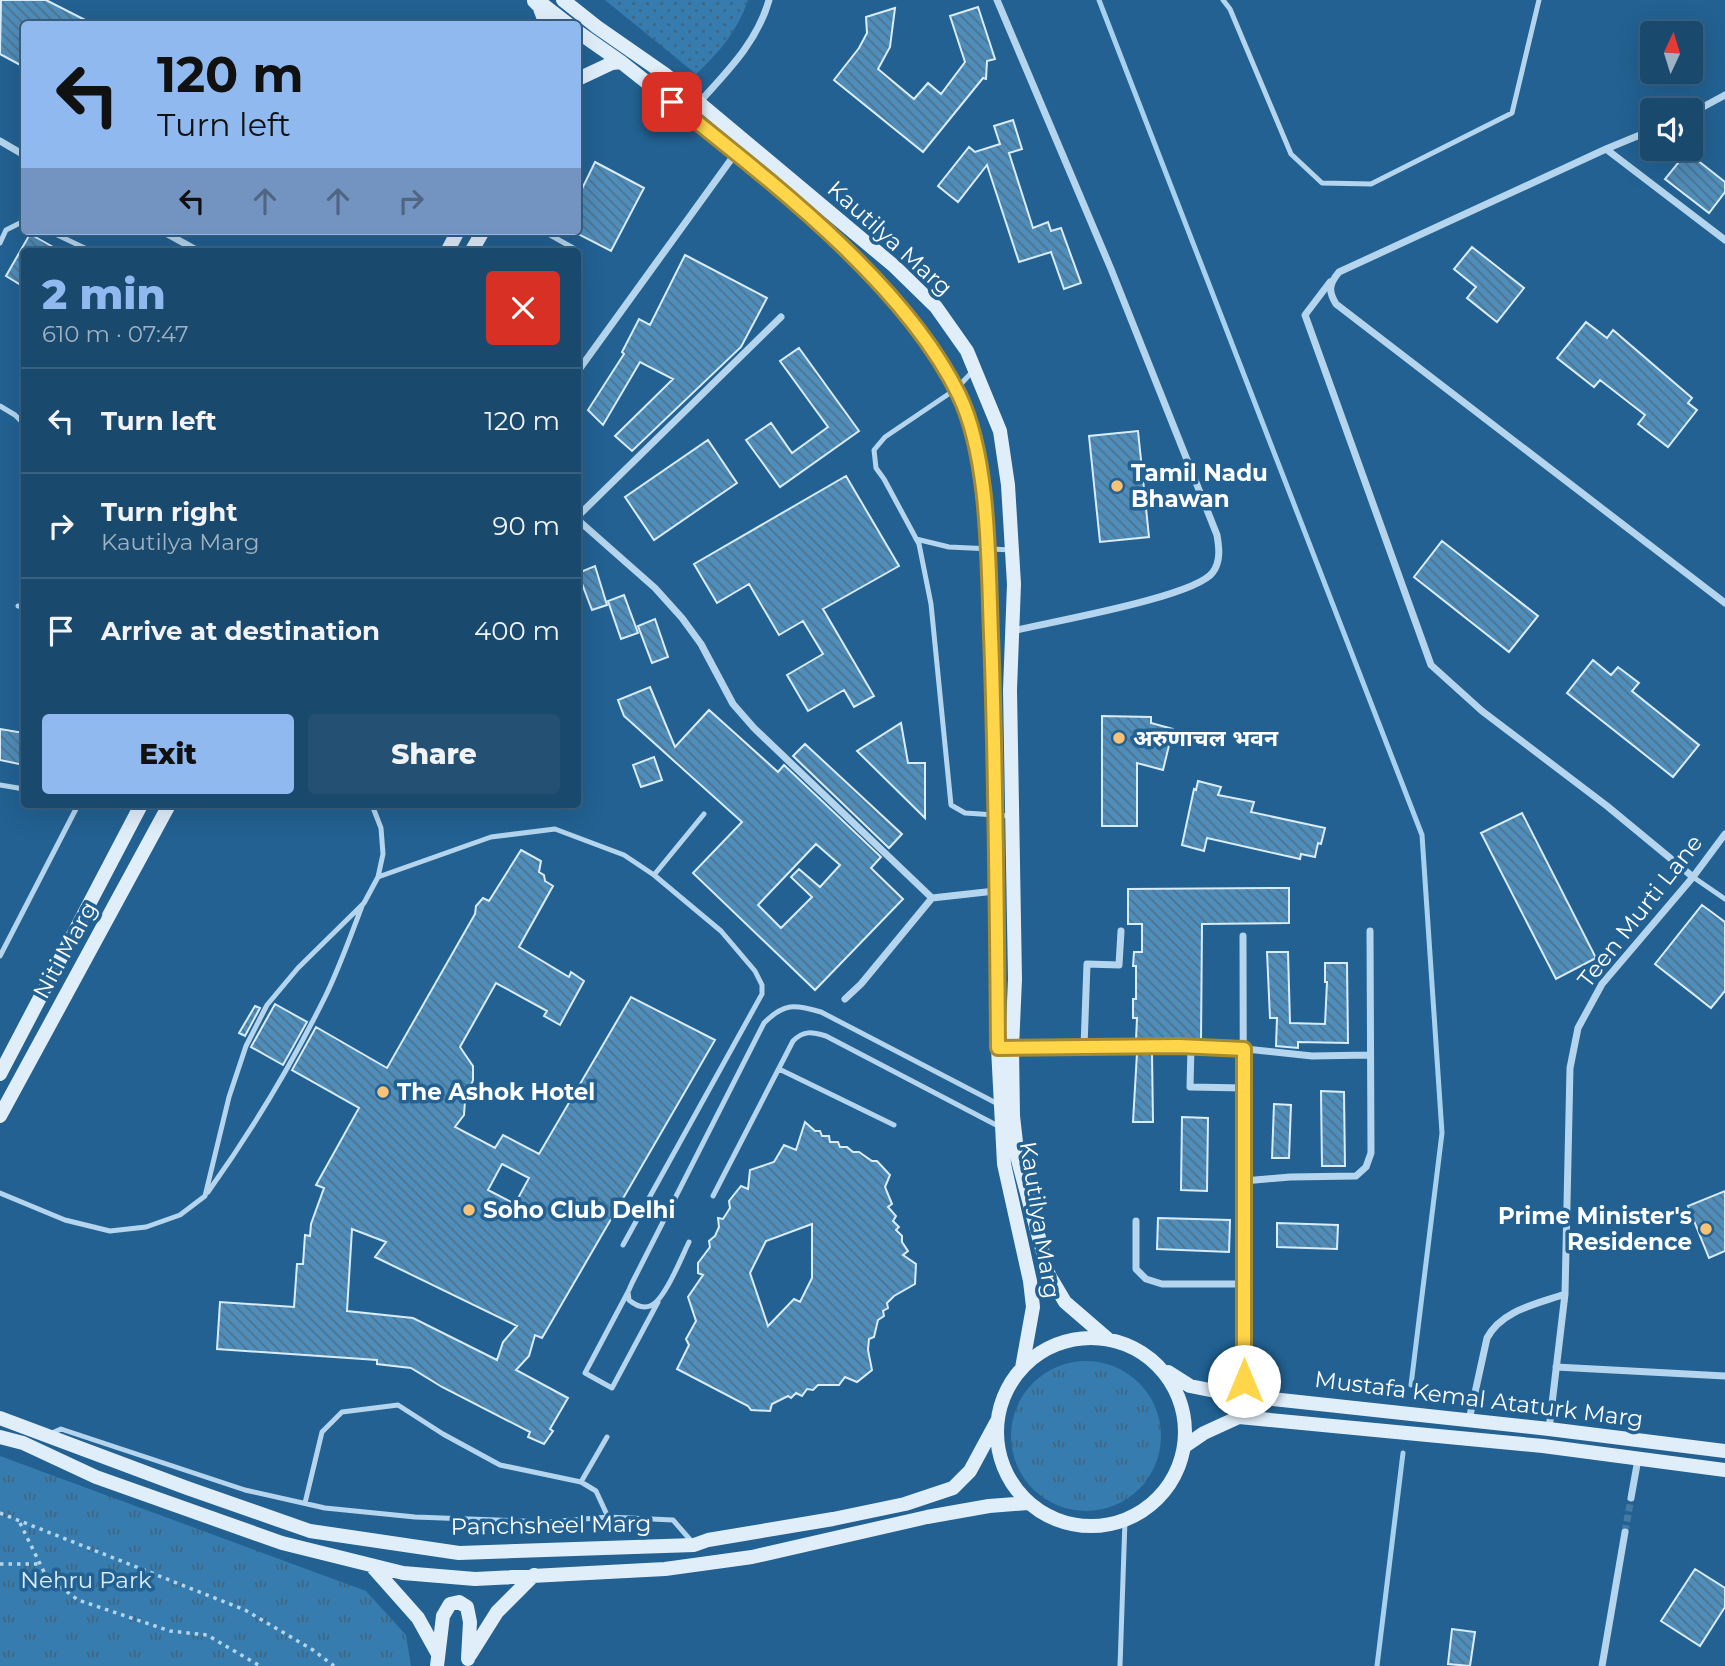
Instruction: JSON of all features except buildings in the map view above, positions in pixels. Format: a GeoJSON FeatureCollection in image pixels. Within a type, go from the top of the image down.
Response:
{"type":"FeatureCollection","features":[{"type":"Feature","properties":{"kind":"main road"},"geometry":{"type":"LineString","coordinates":[[535,0],[545,21]]}},
{"type":"Feature","properties":{"kind":"main road"},"geometry":{"type":"LineString","coordinates":[[535,0],[564,21]]}},
{"type":"Feature","properties":{"kind":"main road","name":"Kautilya Marg"},"geometry":{"type":"LineString","coordinates":[[563,0],[700,102],[894,266],[936,307],[967,351],[1000,431],[1008,485],[1014,584],[1011,816],[1015,979],[1005,1048]]}},
{"type":"Feature","properties":{"kind":"main road","name":"Kautilya Marg"},"geometry":{"type":"LineString","coordinates":[[581,34],[688,115],[807,213],[889,295],[930,345],[956,389],[976,439],[988,551],[994,721],[995,891],[1009,1131],[1049,1275],[1065,1301],[1109,1340]]}},
{"type":"Feature","properties":{"kind":"main road"},"geometry":{"type":"LineString","coordinates":[[581,78],[612,63],[621,62]]}},
{"type":"Feature","properties":{"kind":"main road","name":"Niti Marg"},"geometry":{"type":"LineString","coordinates":[[0,1074],[139,808]]}},
{"type":"Feature","properties":{"kind":"main road","name":"Niti Marg"},"geometry":{"type":"LineString","coordinates":[[0,1116],[167,808]]}},
{"type":"Feature","properties":{"kind":"main road","name":"Kautilya Marg"},"geometry":{"type":"LineString","coordinates":[[1009,1131],[1004,1164],[1030,1281],[1033,1307],[1022,1368]]}},
{"type":"Feature","properties":{"kind":"main road"},"geometry":{"type":"LineString","coordinates":[[1077,1339],[1109,1340],[1132,1347],[1153,1361],[1173,1385],[1184,1415],[1185,1446],[1174,1478],[1153,1503],[1125,1520],[1100,1526],[1074,1525],[1050,1517],[1028,1503],[1013,1486],[1003,1466],[997,1443],[997,1421],[1005,1392],[1022,1368],[1047,1349],[1077,1339]]}},
{"type":"Feature","properties":{"kind":"main road","name":"Mustafa Kemal Ataturk Marg"},"geometry":{"type":"LineString","coordinates":[[1153,1361],[1190,1386],[1244,1396],[1725,1451]]}},
{"type":"Feature","properties":{"kind":"main road","name":"Mustafa Kemal Ataturk Marg"},"geometry":{"type":"LineString","coordinates":[[1185,1446],[1204,1433],[1239,1417],[1543,1446],[1725,1470]]}},
{"type":"Feature","properties":{"kind":"main road","name":"Panchsheel Marg"},"geometry":{"type":"LineString","coordinates":[[0,1418],[310,1531],[459,1553],[694,1545],[905,1504],[953,1488],[970,1471],[997,1421]]}},
{"type":"Feature","properties":{"kind":"main road","name":"Panchsheel Marg"},"geometry":{"type":"LineString","coordinates":[[0,1437],[23,1443],[96,1477],[282,1542],[403,1573],[475,1579],[665,1569],[752,1557],[927,1517],[989,1506],[1028,1503]]}},
{"type":"Feature","properties":{"kind":"main road"},"geometry":{"type":"LineString","coordinates":[[371,1565],[418,1618],[438,1660]]}},
{"type":"Feature","properties":{"kind":"main road"},"geometry":{"type":"LineString","coordinates":[[468,1662],[497,1612],[534,1575]]}},
{"type":"Feature","properties":{"kind":"main road"},"geometry":{"type":"LineString","coordinates":[[438,1660],[443,1616],[450,1604],[459,1602],[467,1607],[470,1622],[468,1662]]}},
{"type":"Feature","properties":{"kind":"street"},"geometry":{"type":"LineString","coordinates":[[688,115],[747,48],[769,0]]}},
{"type":"Feature","properties":{"kind":"street"},"geometry":{"type":"LineString","coordinates":[[997,0],[1111,269],[1217,535],[1219,554],[1213,572],[1200,584],[1173,595],[1013,631]]}},
{"type":"Feature","properties":{"kind":"street"},"geometry":{"type":"LineString","coordinates":[[1703,107],[1725,95]]}},
{"type":"Feature","properties":{"kind":"street"},"geometry":{"type":"LineString","coordinates":[[1640,135],[1339,272],[1305,315],[1431,666],[1482,711],[1607,806],[1693,877]]}},
{"type":"Feature","properties":{"kind":"street"},"geometry":{"type":"LineString","coordinates":[[0,141],[21,153]]}},
{"type":"Feature","properties":{"kind":"street"},"geometry":{"type":"LineString","coordinates":[[1606,149],[1725,240]]}},
{"type":"Feature","properties":{"kind":"street"},"geometry":{"type":"LineString","coordinates":[[581,367],[735,154]]}},
{"type":"Feature","properties":{"kind":"street"},"geometry":{"type":"LineString","coordinates":[[169,235],[193,248]]}},
{"type":"Feature","properties":{"kind":"street"},"geometry":{"type":"LineString","coordinates":[[1331,282],[1330,295],[1336,304],[1725,603]]}},
{"type":"Feature","properties":{"kind":"street"},"geometry":{"type":"LineString","coordinates":[[581,515],[781,317]]}},
{"type":"Feature","properties":{"kind":"street"},"geometry":{"type":"LineString","coordinates":[[581,521],[655,588],[682,618],[701,644],[733,704],[754,728],[933,898]]}},
{"type":"Feature","properties":{"kind":"street","name":"Teen Murti Lane"},"geometry":{"type":"LineString","coordinates":[[1549,1429],[1565,1294],[1570,1068],[1578,1028],[1602,984],[1693,877],[1725,834]]}},
{"type":"Feature","properties":{"kind":"street"},"geometry":{"type":"LineString","coordinates":[[845,999],[933,898],[995,891]]}},
{"type":"Feature","properties":{"kind":"street"},"geometry":{"type":"LineString","coordinates":[[1084,1047],[1087,964],[1119,965],[1121,931]]}},
{"type":"Feature","properties":{"kind":"street"},"geometry":{"type":"LineString","coordinates":[[1244,1181],[1356,1176],[1366,1167],[1370,1153],[1370,931]]}},
{"type":"Feature","properties":{"kind":"street"},"geometry":{"type":"LineString","coordinates":[[1243,936],[1244,1396]]}},
{"type":"Feature","properties":{"kind":"street"},"geometry":{"type":"LineString","coordinates":[[1005,1048],[1191,1046],[1312,1056],[1370,1055]]}},
{"type":"Feature","properties":{"kind":"street"},"geometry":{"type":"LineString","coordinates":[[1191,1046],[1190,1087],[1244,1088]]}},
{"type":"Feature","properties":{"kind":"street"},"geometry":{"type":"LineString","coordinates":[[1136,1221],[1136,1269],[1146,1279],[1162,1284],[1244,1284]]}},
{"type":"Feature","properties":{"kind":"street"},"geometry":{"type":"LineString","coordinates":[[1469,1420],[1487,1338],[1492,1330],[1516,1311],[1565,1294]]}},
{"type":"Feature","properties":{"kind":"street"},"geometry":{"type":"LineString","coordinates":[[1556,1367],[1725,1376]]}},
{"type":"Feature","properties":{"kind":"street"},"geometry":{"type":"LineString","coordinates":[[1632,1498],[1638,1458]]}},
{"type":"Feature","properties":{"kind":"street"},"geometry":{"type":"LineString","coordinates":[[1602,1666],[1625,1532]]}},
{"type":"Feature","properties":{"kind":"lane"},"geometry":{"type":"LineString","coordinates":[[1223,0],[1230,9],[1291,155],[1322,183],[1371,184],[1511,113],[1539,0]]}},
{"type":"Feature","properties":{"kind":"lane"},"geometry":{"type":"LineString","coordinates":[[0,243],[6,230],[21,222]]}},
{"type":"Feature","properties":{"kind":"lane"},"geometry":{"type":"LineString","coordinates":[[57,235],[85,248]]}},
{"type":"Feature","properties":{"kind":"lane"},"geometry":{"type":"LineString","coordinates":[[550,235],[573,248]]}},
{"type":"Feature","properties":{"kind":"lane"},"geometry":{"type":"LineString","coordinates":[[974,369],[956,389],[885,437],[874,450],[876,468],[916,539],[930,604],[951,805],[965,813],[1011,816]]}},
{"type":"Feature","properties":{"kind":"lane"},"geometry":{"type":"LineString","coordinates":[[0,406],[21,421]]}},
{"type":"Feature","properties":{"kind":"lane"},"geometry":{"type":"LineString","coordinates":[[916,539],[949,547],[988,551],[1012,550]]}},
{"type":"Feature","properties":{"kind":"lane"},"geometry":{"type":"LineString","coordinates":[[0,785],[21,788]]}},
{"type":"Feature","properties":{"kind":"lane"},"geometry":{"type":"LineString","coordinates":[[0,956],[76,808]]}},
{"type":"Feature","properties":{"kind":"lane"},"geometry":{"type":"LineString","coordinates":[[0,1193],[65,1220],[110,1231],[146,1227],[180,1215],[205,1196],[246,1139],[328,993],[364,903],[378,877],[383,854],[381,828],[373,808]]}},
{"type":"Feature","properties":{"kind":"lane"},"geometry":{"type":"LineString","coordinates":[[654,875],[704,814]]}},
{"type":"Feature","properties":{"kind":"lane"},"geometry":{"type":"LineString","coordinates":[[378,877],[491,837],[555,829],[624,855],[654,875],[721,931],[755,971],[762,985],[762,994],[623,1245]]}},
{"type":"Feature","properties":{"kind":"lane"},"geometry":{"type":"LineString","coordinates":[[1693,877],[1725,899]]}},
{"type":"Feature","properties":{"kind":"lane"},"geometry":{"type":"LineString","coordinates":[[205,1196],[229,1097],[246,1046],[267,1005],[298,968],[364,903]]}},
{"type":"Feature","properties":{"kind":"lane"},"geometry":{"type":"LineString","coordinates":[[689,1242],[612,1388],[584,1374],[764,1023],[778,1010],[799,1005],[821,1012],[1007,1108]]}},
{"type":"Feature","properties":{"kind":"lane"},"geometry":{"type":"LineString","coordinates":[[713,1196],[793,1041],[800,1034],[810,1032],[826,1036],[1009,1131]]}},
{"type":"Feature","properties":{"kind":"lane"},"geometry":{"type":"LineString","coordinates":[[779,1069],[894,1125]]}},
{"type":"Feature","properties":{"kind":"lane"},"geometry":{"type":"LineString","coordinates":[[628,1292],[629,1300],[637,1306],[650,1307],[660,1299]]}},
{"type":"Feature","properties":{"kind":"lane"},"geometry":{"type":"LineString","coordinates":[[305,1503],[322,1432],[342,1412],[398,1405],[443,1434],[500,1465],[581,1482],[596,1491],[608,1517]]}},
{"type":"Feature","properties":{"kind":"lane"},"geometry":{"type":"LineString","coordinates":[[46,1436],[61,1429],[245,1490],[325,1508],[415,1517],[548,1522],[608,1517],[673,1520],[694,1545]]}},
{"type":"Feature","properties":{"kind":"lane"},"geometry":{"type":"LineString","coordinates":[[581,1482],[607,1437]]}},
{"type":"Feature","properties":{"kind":"lane"},"geometry":{"type":"LineString","coordinates":[[1120,1666],[1125,1520]]}},
{"type":"Feature","properties":{"kind":"path"},"geometry":{"type":"LineString","coordinates":[[0,1513],[245,1610],[313,1650],[334,1666]]}},
{"type":"Feature","properties":{"kind":"path"},"geometry":{"type":"LineString","coordinates":[[19,1521],[47,1576],[78,1600],[170,1631],[207,1635],[261,1666]]}},
{"type":"Feature","properties":{"kind":"path"},"geometry":{"type":"LineString","coordinates":[[0,1564],[40,1564]]}},
{"type":"Feature","properties":{"kind":"green space"},"geometry":{"type":"Polygon","coordinates":[[[605,0],[748,0],[727,40],[696,74],[605,0]]]}},
{"type":"Feature","properties":{"kind":"green space"},"geometry":{"type":"Polygon","coordinates":[[[1086,1361],[1115,1367],[1139,1383],[1155,1407],[1161,1436],[1155,1465],[1139,1489],[1115,1505],[1086,1511],[1057,1505],[1033,1489],[1017,1465],[1011,1436],[1017,1407],[1033,1383],[1057,1367],[1086,1361]]]}},
{"type":"Feature","properties":{"kind":"green space","name":"Nehru Park"},"geometry":{"type":"Polygon","coordinates":[[[0,1456],[366,1591],[406,1635],[411,1666],[0,1666],[0,1456]]]}},
{"type":"Feature","properties":{"kind":"waterway"},"geometry":{"type":"LineString","coordinates":[[1099,0],[1422,835],[1442,1133],[1411,1385]]}},
{"type":"Feature","properties":{"kind":"waterway"},"geometry":{"type":"LineString","coordinates":[[1377,1666],[1403,1453]]}},
{"type":"Feature","properties":{"kind":"tunnel"},"geometry":{"type":"LineString","coordinates":[[1625,1532],[1631,1498]]}},
{"type":"Feature","properties":{"kind":"place","name":"Tamil Nadu Bhawan"},"geometry":{"type":"Point","coordinates":[1117,486]}},
{"type":"Feature","properties":{"kind":"place","name":"अरुणाचल भवन"},"geometry":{"type":"Point","coordinates":[1119,738]}},
{"type":"Feature","properties":{"kind":"place","name":"The Ashok Hotel"},"geometry":{"type":"Point","coordinates":[383,1092]}},
{"type":"Feature","properties":{"kind":"place","name":"Soho Club Delhi"},"geometry":{"type":"Point","coordinates":[469,1210]}},
{"type":"Feature","properties":{"kind":"place","name":"Prime Minister's Residence"},"geometry":{"type":"Point","coordinates":[1706,1229]}},
{"type":"Feature","properties":{"kind":"route"},"geometry":{"type":"LineString","coordinates":[[672,102],[807,213],[846,251],[889,295],[930,345],[960,396],[976,439],[986,526],[994,721],[998,1048],[1179,1046],[1244,1049],[1244,1381]]}}]}
